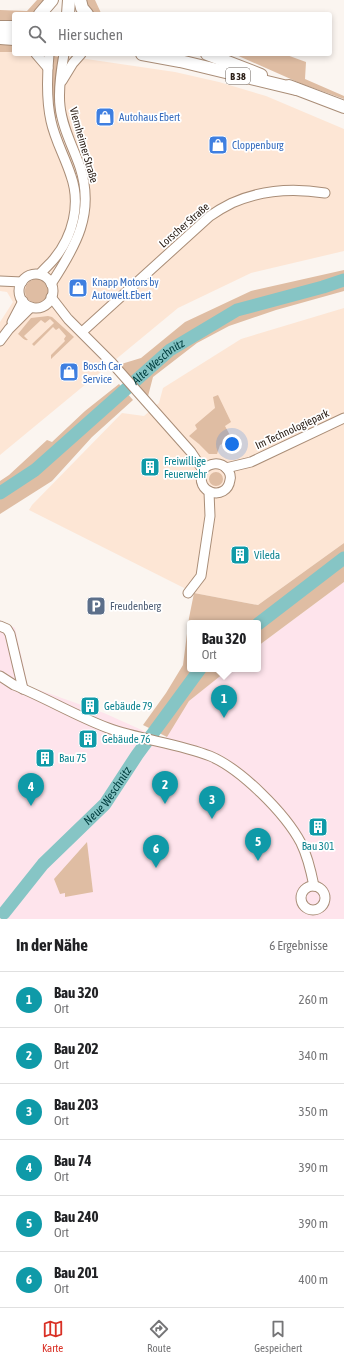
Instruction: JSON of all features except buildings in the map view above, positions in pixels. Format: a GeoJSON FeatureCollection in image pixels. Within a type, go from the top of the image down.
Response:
{"type":"FeatureCollection","features":[{"type":"Feature","properties":{"kind":"main road"},"geometry":{"type":"LineString","coordinates":[[42,12],[53,0]]}},
{"type":"Feature","properties":{"kind":"main road"},"geometry":{"type":"LineString","coordinates":[[52,12],[53,0]]}},
{"type":"Feature","properties":{"kind":"main road"},"geometry":{"type":"LineString","coordinates":[[68,12],[69,0]]}},
{"type":"Feature","properties":{"kind":"main road"},"geometry":{"type":"LineString","coordinates":[[80,0],[82,8],[85,12]]}},
{"type":"Feature","properties":{"kind":"main road"},"geometry":{"type":"LineString","coordinates":[[0,27],[12,27]]}},
{"type":"Feature","properties":{"kind":"main road"},"geometry":{"type":"LineString","coordinates":[[0,38],[12,39]]}},
{"type":"Feature","properties":{"kind":"main road","name":"B 38"},"geometry":{"type":"LineString","coordinates":[[153,56],[180,61],[296,89]]}},
{"type":"Feature","properties":{"kind":"main road","name":"B 38"},"geometry":{"type":"LineString","coordinates":[[212,56],[344,107]]}},
{"type":"Feature","properties":{"kind":"street"},"geometry":{"type":"LineString","coordinates":[[38,56],[48,68]]}},
{"type":"Feature","properties":{"kind":"street","name":"Viernheimer Straße"},"geometry":{"type":"LineString","coordinates":[[40,274],[55,258],[65,243],[72,228],[75,212],[75,196],[72,177],[51,122],[48,93],[49,56]]}},
{"type":"Feature","properties":{"kind":"street","name":"Viernheimer Straße"},"geometry":{"type":"LineString","coordinates":[[51,284],[74,246],[84,220],[86,204],[82,173],[62,121],[60,84],[64,56]]}},
{"type":"Feature","properties":{"kind":"street"},"geometry":{"type":"LineString","coordinates":[[60,84],[79,56]]}},
{"type":"Feature","properties":{"kind":"street","name":"Lorscher Straße"},"geometry":{"type":"LineString","coordinates":[[82,332],[210,216],[231,203],[251,196],[274,191],[308,191],[325,193]]}},
{"type":"Feature","properties":{"kind":"street"},"geometry":{"type":"LineString","coordinates":[[0,342],[9,329],[23,301],[21,286],[30,275],[40,274],[48,279],[53,293],[45,305],[36,308],[31,307],[23,301]]}},
{"type":"Feature","properties":{"kind":"street"},"geometry":{"type":"LineString","coordinates":[[0,281],[21,286]]}},
{"type":"Feature","properties":{"kind":"street"},"geometry":{"type":"LineString","coordinates":[[51,297],[68,319],[112,363],[206,467]]}},
{"type":"Feature","properties":{"kind":"street"},"geometry":{"type":"LineString","coordinates":[[45,305],[68,319]]}},
{"type":"Feature","properties":{"kind":"street"},"geometry":{"type":"LineString","coordinates":[[9,329],[31,307]]}},
{"type":"Feature","properties":{"kind":"street","name":"Im Technologiepark"},"geometry":{"type":"LineString","coordinates":[[228,472],[344,418]]}},
{"type":"Feature","properties":{"kind":"street"},"geometry":{"type":"LineString","coordinates":[[216,463],[222,465],[228,472],[229,485],[222,492],[213,492],[202,485],[201,475],[206,467],[216,463]]}},
{"type":"Feature","properties":{"kind":"street"},"geometry":{"type":"LineString","coordinates":[[188,593],[201,576],[213,492]]}},
{"type":"Feature","properties":{"kind":"street"},"geometry":{"type":"LineString","coordinates":[[0,626],[7,629],[10,634],[23,689]]}},
{"type":"Feature","properties":{"kind":"street"},"geometry":{"type":"LineString","coordinates":[[3,679],[107,727],[138,737],[210,756],[237,772],[273,806],[295,833],[308,861],[314,886]]}},
{"type":"Feature","properties":{"kind":"street"},"geometry":{"type":"LineString","coordinates":[[310,886],[314,886],[323,892],[325,900],[316,914],[307,908],[301,899],[305,889],[310,886]]}},
{"type":"Feature","properties":{"kind":"shaded area"},"geometry":{"type":"Polygon","coordinates":[[[37,0],[44,0],[41,12],[12,12],[12,52],[0,52],[0,10],[27,11],[37,0]]]}},
{"type":"Feature","properties":{"kind":"shaded area"},"geometry":{"type":"Polygon","coordinates":[[[82,0],[95,0],[101,12],[88,12],[82,0]]]}},
{"type":"Feature","properties":{"kind":"shaded area"},"geometry":{"type":"Polygon","coordinates":[[[0,52],[12,52],[12,56],[66,56],[175,72],[219,82],[266,96],[344,129],[344,251],[251,273],[178,308],[0,455],[0,322],[13,302],[7,292],[0,291],[0,52]]]}},
{"type":"Feature","properties":{"kind":"shaded area"},"geometry":{"type":"Polygon","coordinates":[[[54,56],[59,57],[55,100],[57,118],[54,118],[51,87],[54,56]]]}},
{"type":"Feature","properties":{"kind":"shaded area"},"geometry":{"type":"Polygon","coordinates":[[[239,56],[290,56],[306,62],[305,79],[344,96],[344,99],[302,84],[239,56]]]}},
{"type":"Feature","properties":{"kind":"shaded area"},"geometry":{"type":"Polygon","coordinates":[[[344,270],[344,291],[276,310],[229,326],[197,343],[153,377],[147,400],[118,365],[141,358],[185,322],[251,291],[344,270]]]}},
{"type":"Feature","properties":{"kind":"shaded area"},"geometry":{"type":"Polygon","coordinates":[[[37,279],[46,282],[49,291],[46,300],[37,303],[28,300],[25,291],[28,282],[37,279]]]}},
{"type":"Feature","properties":{"kind":"shaded area"},"geometry":{"type":"Polygon","coordinates":[[[344,308],[344,543],[258,605],[194,593],[29,510],[32,505],[122,413],[144,416],[159,403],[163,388],[241,339],[344,308]]]}},
{"type":"Feature","properties":{"kind":"shaded area"},"geometry":{"type":"Polygon","coordinates":[[[52,317],[74,337],[51,359],[51,355],[65,341],[64,339],[66,336],[59,328],[56,330],[53,327],[34,346],[32,344],[54,323],[50,319],[45,323],[41,320],[24,336],[28,340],[24,339],[18,334],[31,318],[52,317]]]}},
{"type":"Feature","properties":{"kind":"shaded area"},"geometry":{"type":"Polygon","coordinates":[[[119,384],[133,400],[92,437],[52,481],[0,514],[0,481],[9,475],[47,440],[52,442],[85,411],[119,384]]]}},
{"type":"Feature","properties":{"kind":"shaded area"},"geometry":{"type":"Polygon","coordinates":[[[218,395],[231,422],[225,426],[232,439],[220,445],[217,454],[209,454],[189,436],[197,429],[195,425],[215,408],[213,397],[218,395]]]}},
{"type":"Feature","properties":{"kind":"shaded area"},"geometry":{"type":"Polygon","coordinates":[[[213,472],[219,472],[223,476],[223,482],[219,486],[213,486],[209,482],[209,476],[213,472]]]}},
{"type":"Feature","properties":{"kind":"shaded area"},"geometry":{"type":"Polygon","coordinates":[[[344,543],[344,582],[261,644],[261,620],[189,620],[194,593],[258,605],[344,543]]]}},
{"type":"Feature","properties":{"kind":"shaded area"},"geometry":{"type":"Polygon","coordinates":[[[344,582],[344,919],[0,919],[0,620],[15,628],[28,686],[104,713],[164,740],[189,701],[224,672],[261,672],[261,644],[344,582]]]}},
{"type":"Feature","properties":{"kind":"shaded area"},"geometry":{"type":"Polygon","coordinates":[[[187,634],[187,672],[225,672],[189,701],[167,737],[143,725],[166,693],[183,665],[187,634]]]}},
{"type":"Feature","properties":{"kind":"shaded area"},"geometry":{"type":"Polygon","coordinates":[[[87,842],[93,892],[65,897],[65,893],[60,894],[54,879],[87,842]]]}},
{"type":"Feature","properties":{"kind":"waterway","name":"Alte Weschnitz"},"geometry":{"type":"LineString","coordinates":[[0,493],[35,470],[170,350],[237,310],[344,280]]}},
{"type":"Feature","properties":{"kind":"waterway","name":"Neue Weschnitz"},"geometry":{"type":"LineString","coordinates":[[261,622],[344,558]]}},
{"type":"Feature","properties":{"kind":"waterway","name":"Neue Weschnitz"},"geometry":{"type":"LineString","coordinates":[[4,913],[43,864],[105,804],[137,755],[198,672]]}},
{"type":"Feature","properties":{"kind":"place","name":"Autohaus Ebert"},"geometry":{"type":"Point","coordinates":[105,117]}},
{"type":"Feature","properties":{"kind":"place","name":"Cloppenburg"},"geometry":{"type":"Point","coordinates":[218,145]}},
{"type":"Feature","properties":{"kind":"place","name":"Knapp Motors by Autowelt.Ebert"},"geometry":{"type":"Point","coordinates":[78,288]}},
{"type":"Feature","properties":{"kind":"place","name":"Bosch Car Service"},"geometry":{"type":"Point","coordinates":[69,372]}},
{"type":"Feature","properties":{"kind":"place","name":"Freiwillige Feuerwehr"},"geometry":{"type":"Point","coordinates":[150,467]}},
{"type":"Feature","properties":{"kind":"place","name":"Vileda"},"geometry":{"type":"Point","coordinates":[240,555]}},
{"type":"Feature","properties":{"kind":"place","name":"Freudenberg"},"geometry":{"type":"Point","coordinates":[96,606]}},
{"type":"Feature","properties":{"kind":"place","name":"Gebäude 79"},"geometry":{"type":"Point","coordinates":[90,706]}},
{"type":"Feature","properties":{"kind":"place","name":"Bau 320"},"geometry":{"type":"Point","coordinates":[224,718]}},
{"type":"Feature","properties":{"kind":"place","name":"Gebäude 76"},"geometry":{"type":"Point","coordinates":[88,739]}},
{"type":"Feature","properties":{"kind":"place","name":"Bau 75"},"geometry":{"type":"Point","coordinates":[45,758]}},
{"type":"Feature","properties":{"kind":"place","name":"Bau 202"},"geometry":{"type":"Point","coordinates":[165,804]}},
{"type":"Feature","properties":{"kind":"place","name":"Bau 74"},"geometry":{"type":"Point","coordinates":[31,806]}},
{"type":"Feature","properties":{"kind":"place","name":"Bau 203"},"geometry":{"type":"Point","coordinates":[212,819]}},
{"type":"Feature","properties":{"kind":"place","name":"Bau 301"},"geometry":{"type":"Point","coordinates":[318,827]}},
{"type":"Feature","properties":{"kind":"place","name":"Bau 240"},"geometry":{"type":"Point","coordinates":[258,861]}},
{"type":"Feature","properties":{"kind":"place","name":"Bau 201"},"geometry":{"type":"Point","coordinates":[156,868]}}]}
